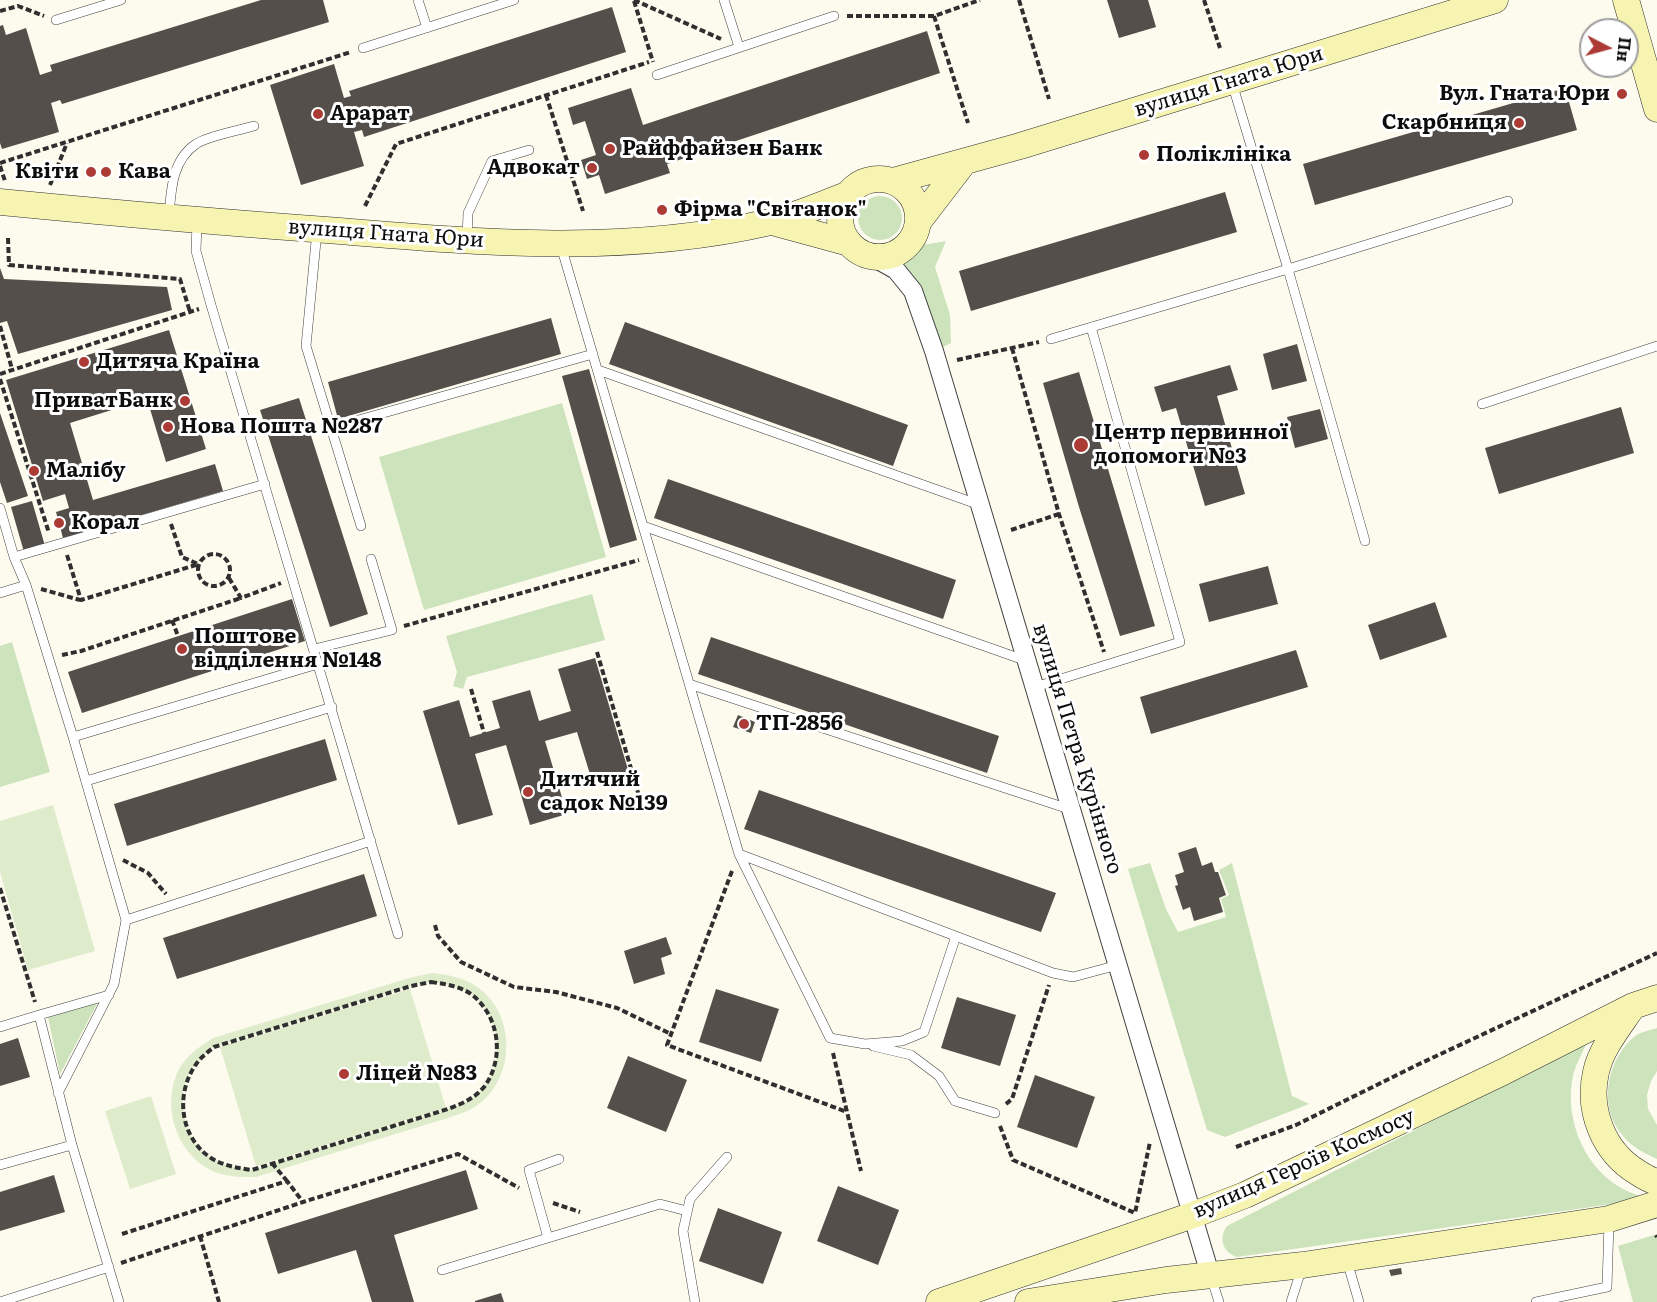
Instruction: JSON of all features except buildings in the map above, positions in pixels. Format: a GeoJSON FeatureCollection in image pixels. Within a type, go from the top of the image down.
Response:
{"type":"FeatureCollection","features":[{"type":"Feature","properties":{"kind":"street","name":"вулиця Гната Юри"},"geometry":{"type":"LineString","coordinates":[[893,181],[964,162],[1495,0]]}},
{"type":"Feature","properties":{"kind":"street"},"geometry":{"type":"LineString","coordinates":[[1626,0],[1657,109]]}},
{"type":"Feature","properties":{"kind":"street"},"geometry":{"type":"LineString","coordinates":[[918,222],[964,162]]}},
{"type":"Feature","properties":{"kind":"street"},"geometry":{"type":"LineString","coordinates":[[880,178],[893,181],[904,187],[913,197],[918,209],[915,235],[897,253],[884,257],[860,252],[849,243],[843,232],[840,220],[841,207],[847,195],[867,180],[880,178]]}},
{"type":"Feature","properties":{"kind":"street","name":"вулиця Гната Юри"},"geometry":{"type":"LineString","coordinates":[[2,192],[197,221],[467,241],[561,244],[672,239],[772,222],[847,195]]}},
{"type":"Feature","properties":{"kind":"street","name":"вулиця Гната Юри"},"geometry":{"type":"LineString","coordinates":[[772,222],[849,243]]}},
{"type":"Feature","properties":{"kind":"street","name":"вулиця Петра Курінного"},"geometry":{"type":"LineString","coordinates":[[871,256],[896,270],[913,291],[934,351],[1210,1274]]}},
{"type":"Feature","properties":{"kind":"street"},"geometry":{"type":"LineString","coordinates":[[1645,1002],[1609,1042],[1596,1072],[1594,1105],[1604,1138],[1622,1163],[1657,1182]]}},
{"type":"Feature","properties":{"kind":"street","name":"вулиця Героїв Космосу"},"geometry":{"type":"LineString","coordinates":[[939,1302],[1245,1195],[1645,1002]]}},
{"type":"Feature","properties":{"kind":"street"},"geometry":{"type":"LineString","coordinates":[[1028,1302],[1210,1274],[1303,1265],[1609,1219],[1657,1204]]}},
{"type":"Feature","properties":{"kind":"lane"},"geometry":{"type":"LineString","coordinates":[[56,20],[121,0]]}},
{"type":"Feature","properties":{"kind":"lane"},"geometry":{"type":"LineString","coordinates":[[418,0],[427,28]]}},
{"type":"Feature","properties":{"kind":"lane"},"geometry":{"type":"LineString","coordinates":[[363,48],[514,0]]}},
{"type":"Feature","properties":{"kind":"lane"},"geometry":{"type":"LineString","coordinates":[[724,0],[739,47]]}},
{"type":"Feature","properties":{"kind":"lane"},"geometry":{"type":"LineString","coordinates":[[657,75],[834,16]]}},
{"type":"Feature","properties":{"kind":"lane"},"geometry":{"type":"LineString","coordinates":[[1232,81],[1365,541]]}},
{"type":"Feature","properties":{"kind":"lane"},"geometry":{"type":"LineString","coordinates":[[169,218],[175,172],[183,155],[197,143],[254,126]]}},
{"type":"Feature","properties":{"kind":"lane"},"geometry":{"type":"LineString","coordinates":[[467,241],[468,213],[492,162],[528,150]]}},
{"type":"Feature","properties":{"kind":"lane"},"geometry":{"type":"LineString","coordinates":[[1051,339],[1509,201]]}},
{"type":"Feature","properties":{"kind":"lane"},"geometry":{"type":"LineString","coordinates":[[197,221],[196,251],[398,934]]}},
{"type":"Feature","properties":{"kind":"lane"},"geometry":{"type":"LineString","coordinates":[[317,230],[306,346],[361,526]]}},
{"type":"Feature","properties":{"kind":"lane"},"geometry":{"type":"LineString","coordinates":[[561,244],[739,854],[830,1038],[911,1055],[939,1077],[955,1101],[995,1113]]}},
{"type":"Feature","properties":{"kind":"lane"},"geometry":{"type":"LineString","coordinates":[[1035,687],[1180,642],[1091,327]]}},
{"type":"Feature","properties":{"kind":"lane"},"geometry":{"type":"LineString","coordinates":[[1482,404],[1657,346]]}},
{"type":"Feature","properties":{"kind":"lane"},"geometry":{"type":"LineString","coordinates":[[355,421],[592,354]]}},
{"type":"Feature","properties":{"kind":"lane"},"geometry":{"type":"LineString","coordinates":[[598,370],[980,505]]}},
{"type":"Feature","properties":{"kind":"lane"},"geometry":{"type":"LineString","coordinates":[[14,557],[52,544],[63,543],[265,484]]}},
{"type":"Feature","properties":{"kind":"lane"},"geometry":{"type":"LineString","coordinates":[[0,508],[73,736],[126,920],[114,984],[58,1093]]}},
{"type":"Feature","properties":{"kind":"lane"},"geometry":{"type":"LineString","coordinates":[[643,526],[1027,661]]}},
{"type":"Feature","properties":{"kind":"lane"},"geometry":{"type":"LineString","coordinates":[[314,649],[392,630],[371,559]]}},
{"type":"Feature","properties":{"kind":"lane"},"geometry":{"type":"LineString","coordinates":[[0,593],[26,585]]}},
{"type":"Feature","properties":{"kind":"lane"},"geometry":{"type":"LineString","coordinates":[[73,736],[318,664]]}},
{"type":"Feature","properties":{"kind":"lane"},"geometry":{"type":"LineString","coordinates":[[689,684],[1072,810]]}},
{"type":"Feature","properties":{"kind":"lane"},"geometry":{"type":"LineString","coordinates":[[86,781],[332,707]]}},
{"type":"Feature","properties":{"kind":"lane"},"geometry":{"type":"LineString","coordinates":[[126,920],[371,841]]}},
{"type":"Feature","properties":{"kind":"lane"},"geometry":{"type":"LineString","coordinates":[[739,854],[1053,973],[1073,977],[1118,965]]}},
{"type":"Feature","properties":{"kind":"lane"},"geometry":{"type":"LineString","coordinates":[[865,1044],[902,1041],[924,1032],[956,936]]}},
{"type":"Feature","properties":{"kind":"lane"},"geometry":{"type":"LineString","coordinates":[[0,1027],[109,995]]}},
{"type":"Feature","properties":{"kind":"lane"},"geometry":{"type":"LineString","coordinates":[[39,1015],[72,1145],[119,1302]]}},
{"type":"Feature","properties":{"kind":"lane"},"geometry":{"type":"LineString","coordinates":[[0,1165],[72,1145]]}},
{"type":"Feature","properties":{"kind":"lane"},"geometry":{"type":"LineString","coordinates":[[695,1302],[683,1231],[687,1211],[690,1199],[727,1156]]}},
{"type":"Feature","properties":{"kind":"lane"},"geometry":{"type":"LineString","coordinates":[[548,1238],[529,1170],[559,1159]]}},
{"type":"Feature","properties":{"kind":"lane"},"geometry":{"type":"LineString","coordinates":[[442,1270],[660,1204],[687,1211]]}},
{"type":"Feature","properties":{"kind":"lane"},"geometry":{"type":"LineString","coordinates":[[1536,1302],[1607,1287],[1609,1219]]}},
{"type":"Feature","properties":{"kind":"lane"},"geometry":{"type":"LineString","coordinates":[[1346,1258],[1359,1302]]}},
{"type":"Feature","properties":{"kind":"lane"},"geometry":{"type":"LineString","coordinates":[[1291,1302],[1303,1265]]}},
{"type":"Feature","properties":{"kind":"lane"},"geometry":{"type":"LineString","coordinates":[[0,1302],[109,1267]]}},
{"type":"Feature","properties":{"kind":"lane"},"geometry":{"type":"LineString","coordinates":[[1210,1274],[1219,1302]]}},
{"type":"Feature","properties":{"kind":"path"},"geometry":{"type":"LineString","coordinates":[[634,0],[739,47]]}},
{"type":"Feature","properties":{"kind":"path"},"geometry":{"type":"LineString","coordinates":[[634,0],[657,75]]}},
{"type":"Feature","properties":{"kind":"path"},"geometry":{"type":"LineString","coordinates":[[834,16],[934,16],[980,0]]}},
{"type":"Feature","properties":{"kind":"path"},"geometry":{"type":"LineString","coordinates":[[1019,0],[1048,99]]}},
{"type":"Feature","properties":{"kind":"path"},"geometry":{"type":"LineString","coordinates":[[1204,0],[1220,48]]}},
{"type":"Feature","properties":{"kind":"path"},"geometry":{"type":"LineString","coordinates":[[0,11],[18,6],[56,20]]}},
{"type":"Feature","properties":{"kind":"path"},"geometry":{"type":"LineString","coordinates":[[934,16],[968,123]]}},
{"type":"Feature","properties":{"kind":"path"},"geometry":{"type":"LineString","coordinates":[[2,192],[0,164],[363,48]]}},
{"type":"Feature","properties":{"kind":"path"},"geometry":{"type":"LineString","coordinates":[[365,206],[396,144],[652,60]]}},
{"type":"Feature","properties":{"kind":"path"},"geometry":{"type":"LineString","coordinates":[[546,95],[583,211]]}},
{"type":"Feature","properties":{"kind":"path"},"geometry":{"type":"LineString","coordinates":[[50,185],[67,142]]}},
{"type":"Feature","properties":{"kind":"path"},"geometry":{"type":"LineString","coordinates":[[8,238],[9,265],[180,279],[190,312]]}},
{"type":"Feature","properties":{"kind":"path"},"geometry":{"type":"LineString","coordinates":[[0,374],[212,305]]}},
{"type":"Feature","properties":{"kind":"path"},"geometry":{"type":"LineString","coordinates":[[0,326],[13,369]]}},
{"type":"Feature","properties":{"kind":"path"},"geometry":{"type":"LineString","coordinates":[[957,360],[1051,339]]}},
{"type":"Feature","properties":{"kind":"path"},"geometry":{"type":"LineString","coordinates":[[1012,348],[1059,514],[1108,664]]}},
{"type":"Feature","properties":{"kind":"path"},"geometry":{"type":"LineString","coordinates":[[0,379],[52,544]]}},
{"type":"Feature","properties":{"kind":"path"},"geometry":{"type":"LineString","coordinates":[[167,513],[182,557],[199,564]]}},
{"type":"Feature","properties":{"kind":"path"},"geometry":{"type":"LineString","coordinates":[[1011,530],[1059,514]]}},
{"type":"Feature","properties":{"kind":"path"},"geometry":{"type":"LineString","coordinates":[[63,543],[81,600]]}},
{"type":"Feature","properties":{"kind":"path"},"geometry":{"type":"LineString","coordinates":[[26,585],[81,600],[199,564],[211,554],[221,555],[229,562],[231,573],[221,585],[205,584],[199,575],[199,564]]}},
{"type":"Feature","properties":{"kind":"path"},"geometry":{"type":"LineString","coordinates":[[392,630],[652,556]]}},
{"type":"Feature","properties":{"kind":"path"},"geometry":{"type":"LineString","coordinates":[[229,578],[241,598]]}},
{"type":"Feature","properties":{"kind":"path"},"geometry":{"type":"LineString","coordinates":[[48,658],[81,651],[241,598],[292,578]]}},
{"type":"Feature","properties":{"kind":"path"},"geometry":{"type":"LineString","coordinates":[[172,620],[178,636]]}},
{"type":"Feature","properties":{"kind":"path"},"geometry":{"type":"LineString","coordinates":[[597,652],[639,796]]}},
{"type":"Feature","properties":{"kind":"path"},"geometry":{"type":"LineString","coordinates":[[471,689],[484,733]]}},
{"type":"Feature","properties":{"kind":"path"},"geometry":{"type":"LineString","coordinates":[[106,851],[148,873],[176,904]]}},
{"type":"Feature","properties":{"kind":"path"},"geometry":{"type":"LineString","coordinates":[[739,854],[667,1045],[848,1112]]}},
{"type":"Feature","properties":{"kind":"path"},"geometry":{"type":"LineString","coordinates":[[0,888],[39,1015]]}},
{"type":"Feature","properties":{"kind":"path"},"geometry":{"type":"LineString","coordinates":[[435,925],[438,936],[461,962],[514,987],[556,992],[617,1008],[671,1034]]}},
{"type":"Feature","properties":{"kind":"path"},"geometry":{"type":"LineString","coordinates":[[1236,1147],[1296,1125],[1428,1060],[1657,953]]}},
{"type":"Feature","properties":{"kind":"path"},"geometry":{"type":"LineString","coordinates":[[1053,973],[1012,1099],[995,1113],[1013,1160],[1135,1213],[1151,1134]]}},
{"type":"Feature","properties":{"kind":"path"},"geometry":{"type":"LineString","coordinates":[[431,982],[452,985],[471,994],[486,1009],[495,1028],[498,1048],[494,1069],[483,1087],[468,1101],[272,1163],[252,1170],[230,1167],[210,1158],[195,1143],[185,1123],[182,1101],[186,1080],[198,1061],[214,1047],[411,986],[431,982]]}},
{"type":"Feature","properties":{"kind":"path"},"geometry":{"type":"LineString","coordinates":[[830,1038],[861,1171]]}},
{"type":"Feature","properties":{"kind":"path"},"geometry":{"type":"LineString","coordinates":[[109,1267],[303,1202],[458,1154],[536,1198],[605,1221]]}},
{"type":"Feature","properties":{"kind":"path"},"geometry":{"type":"LineString","coordinates":[[272,1163],[303,1202]]}},
{"type":"Feature","properties":{"kind":"path"},"geometry":{"type":"LineString","coordinates":[[122,1234],[287,1181]]}},
{"type":"Feature","properties":{"kind":"path"},"geometry":{"type":"LineString","coordinates":[[200,1236],[219,1302]]}},
{"type":"Feature","properties":{"kind":"green space"},"geometry":{"type":"Polygon","coordinates":[[[880,196],[888,197],[896,202],[901,210],[901,226],[896,234],[888,239],[880,240],[872,239],[864,234],[859,226],[858,218],[859,210],[864,202],[872,197],[880,196]]]}},
{"type":"Feature","properties":{"kind":"green space"},"geometry":{"type":"Polygon","coordinates":[[[946,241],[935,267],[950,315],[951,343],[937,350],[887,259],[911,247],[946,241]]]}},
{"type":"Feature","properties":{"kind":"green space"},"geometry":{"type":"Polygon","coordinates":[[[562,403],[606,557],[424,610],[379,457],[562,403]]]}},
{"type":"Feature","properties":{"kind":"green space"},"geometry":{"type":"Polygon","coordinates":[[[592,594],[605,640],[467,677],[463,689],[453,686],[457,672],[446,636],[592,594]]]}},
{"type":"Feature","properties":{"kind":"green space"},"geometry":{"type":"Polygon","coordinates":[[[12,642],[50,772],[0,787],[0,646],[12,642]]]}},
{"type":"Feature","properties":{"kind":"green space"},"geometry":{"type":"Polygon","coordinates":[[[53,805],[95,951],[28,970],[0,872],[0,821],[53,805]]]}},
{"type":"Feature","properties":{"kind":"green space"},"geometry":{"type":"Polygon","coordinates":[[[1150,863],[1166,909],[1178,932],[1226,917],[1221,899],[1229,895],[1219,870],[1232,863],[1292,1096],[1309,1104],[1225,1137],[1207,1130],[1128,869],[1150,863]]]}},
{"type":"Feature","properties":{"kind":"green space"},"geometry":{"type":"Polygon","coordinates":[[[432,973],[465,980],[490,998],[499,1013],[505,1030],[504,1066],[498,1082],[487,1097],[473,1108],[451,1117],[256,1177],[233,1176],[210,1170],[188,1151],[175,1126],[171,1097],[179,1069],[186,1059],[199,1048],[213,1038],[432,973]],[[431,982],[411,986],[214,1047],[192,1069],[184,1089],[183,1112],[196,1143],[216,1161],[252,1170],[448,1109],[472,1098],[484,1087],[495,1064],[497,1051],[493,1026],[481,1003],[471,994],[457,987],[431,982]]]}},
{"type":"Feature","properties":{"kind":"green space"},"geometry":{"type":"Polygon","coordinates":[[[410,989],[446,1108],[256,1166],[220,1047],[410,989]]]}},
{"type":"Feature","properties":{"kind":"green space"},"geometry":{"type":"Polygon","coordinates":[[[98,1002],[60,1074],[48,1017],[98,1002]]]}},
{"type":"Feature","properties":{"kind":"green space"},"geometry":{"type":"Polygon","coordinates":[[[1657,1028],[1657,1071],[1647,1095],[1648,1109],[1657,1125],[1657,1159],[1634,1147],[1623,1136],[1615,1124],[1608,1098],[1612,1070],[1625,1046],[1635,1036],[1657,1028]]]}},
{"type":"Feature","properties":{"kind":"green space"},"geometry":{"type":"Polygon","coordinates":[[[1587,1042],[1575,1068],[1571,1088],[1573,1120],[1578,1136],[1585,1151],[1605,1176],[1621,1188],[1648,1199],[1237,1257],[1225,1248],[1223,1236],[1227,1226],[1587,1042]]]}},
{"type":"Feature","properties":{"kind":"green space"},"geometry":{"type":"Polygon","coordinates":[[[151,1096],[176,1174],[130,1189],[105,1111],[151,1096]]]}},
{"type":"Feature","properties":{"kind":"green space"},"geometry":{"type":"Polygon","coordinates":[[[1657,1234],[1657,1302],[1633,1302],[1618,1246],[1657,1234]]]}},
{"type":"Feature","properties":{"kind":"place","name":"Вул. Гната Юри"},"geometry":{"type":"Point","coordinates":[1622,94]}},
{"type":"Feature","properties":{"kind":"place","name":"Арарат"},"geometry":{"type":"Point","coordinates":[318,114]}},
{"type":"Feature","properties":{"kind":"place","name":"Скарбниця"},"geometry":{"type":"Point","coordinates":[1519,123]}},
{"type":"Feature","properties":{"kind":"place","name":"Райффайзен Банк"},"geometry":{"type":"Point","coordinates":[610,149]}},
{"type":"Feature","properties":{"kind":"place","name":"Поліклініка"},"geometry":{"type":"Point","coordinates":[1144,155]}},
{"type":"Feature","properties":{"kind":"place","name":"Адвокат"},"geometry":{"type":"Point","coordinates":[592,168]}},
{"type":"Feature","properties":{"kind":"place","name":"Квіти"},"geometry":{"type":"Point","coordinates":[91,172]}},
{"type":"Feature","properties":{"kind":"place","name":"Кава"},"geometry":{"type":"Point","coordinates":[106,172]}},
{"type":"Feature","properties":{"kind":"place","name":"Фірма \"Світанок\""},"geometry":{"type":"Point","coordinates":[662,210]}},
{"type":"Feature","properties":{"kind":"place","name":"Дитяча Країна"},"geometry":{"type":"Point","coordinates":[84,362]}},
{"type":"Feature","properties":{"kind":"place","name":"ПриватБанк"},"geometry":{"type":"Point","coordinates":[185,401]}},
{"type":"Feature","properties":{"kind":"place","name":"Нова Пошта №287"},"geometry":{"type":"Point","coordinates":[168,427]}},
{"type":"Feature","properties":{"kind":"place","name":"Центр первинної допомоги №3"},"geometry":{"type":"Point","coordinates":[1081,445]}},
{"type":"Feature","properties":{"kind":"place","name":"Малібу"},"geometry":{"type":"Point","coordinates":[34,471]}},
{"type":"Feature","properties":{"kind":"place","name":"Корал"},"geometry":{"type":"Point","coordinates":[59,523]}},
{"type":"Feature","properties":{"kind":"place","name":"Поштове відділення №148"},"geometry":{"type":"Point","coordinates":[182,649]}},
{"type":"Feature","properties":{"kind":"place","name":"ТП-2856"},"geometry":{"type":"Point","coordinates":[744,724]}},
{"type":"Feature","properties":{"kind":"place","name":"Дитячий садок №139"},"geometry":{"type":"Point","coordinates":[528,792]}},
{"type":"Feature","properties":{"kind":"place","name":"Ліцей №83"},"geometry":{"type":"Point","coordinates":[344,1074]}}]}
